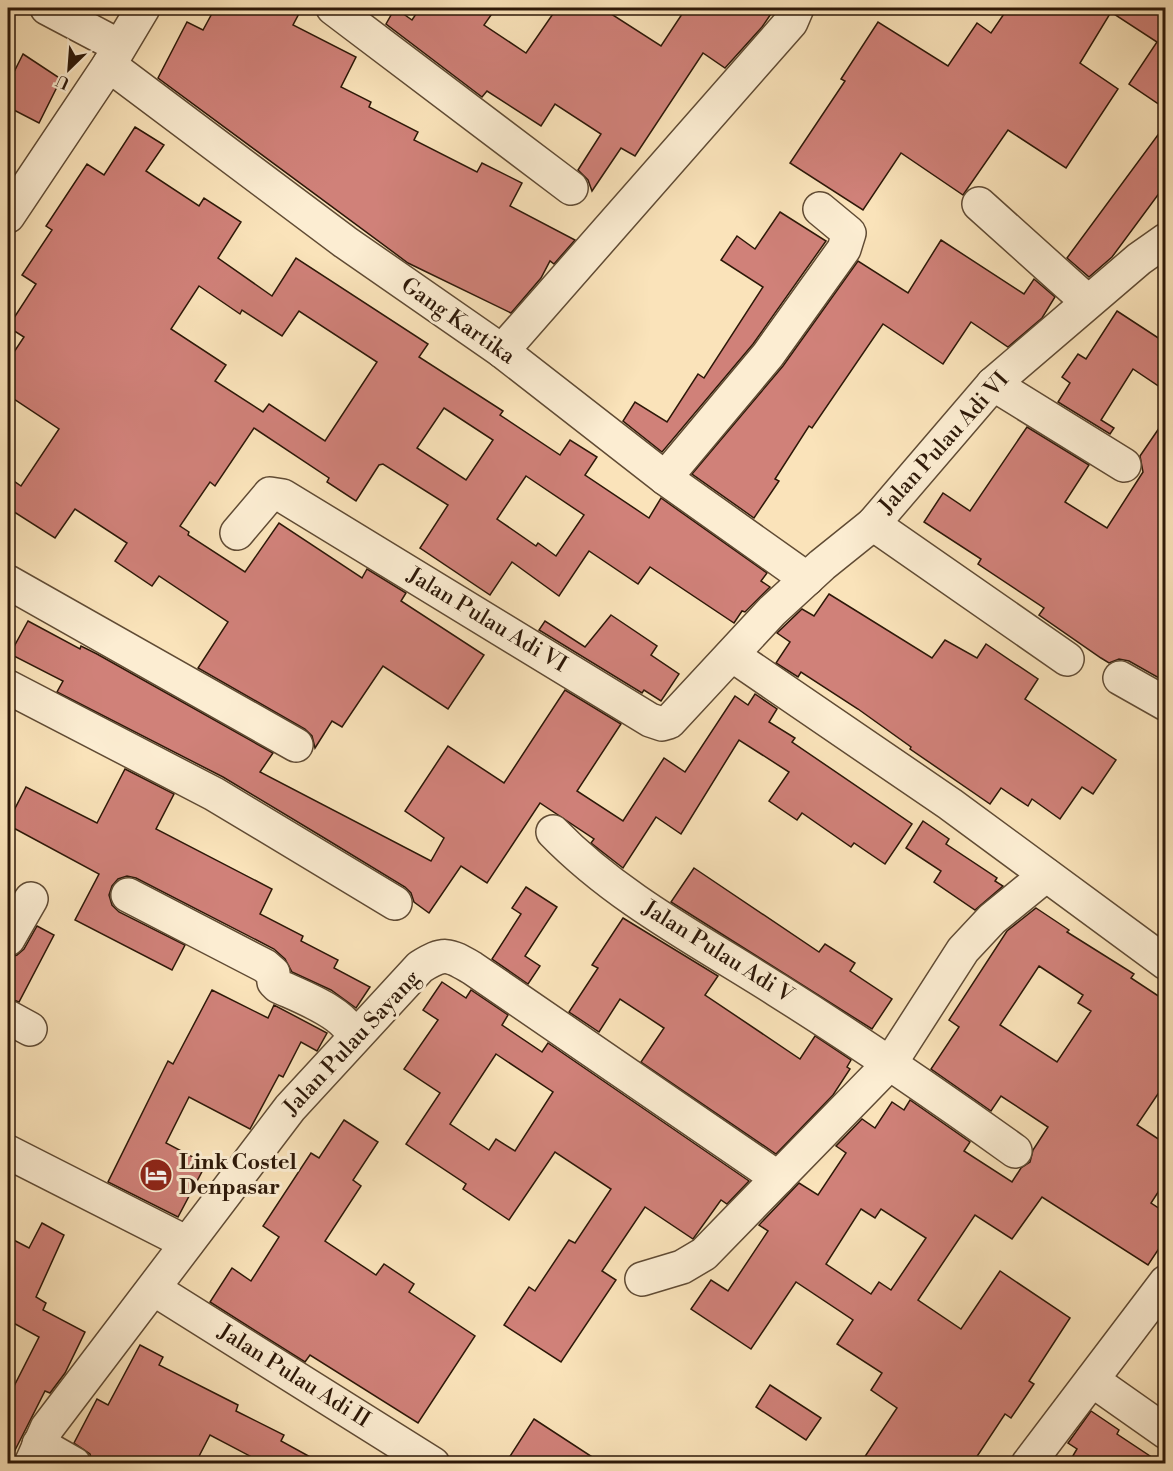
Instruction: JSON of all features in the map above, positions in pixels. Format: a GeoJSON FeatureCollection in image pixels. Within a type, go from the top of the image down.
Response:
{"type":"FeatureCollection","features":[{"type":"Feature","properties":{"kind":"street","name":"Gang Kartika"},"geometry":{"type":"LineString","coordinates":[[47,8],[114,55],[345,242],[502,351],[665,478],[807,579]]}},
{"type":"Feature","properties":{"kind":"street"},"geometry":{"type":"LineString","coordinates":[[8,216],[143,8]]}},
{"type":"Feature","properties":{"kind":"street"},"geometry":{"type":"LineString","coordinates":[[333,8],[571,188]]}},
{"type":"Feature","properties":{"kind":"street"},"geometry":{"type":"LineString","coordinates":[[502,351],[791,22],[797,8]]}},
{"type":"Feature","properties":{"kind":"street"},"geometry":{"type":"LineString","coordinates":[[979,204],[1088,302]]}},
{"type":"Feature","properties":{"kind":"street"},"geometry":{"type":"LineString","coordinates":[[665,478],[768,356],[844,249],[849,233],[820,209]]}},
{"type":"Feature","properties":{"kind":"street","name":"Jalan Pulau Adi VI"},"geometry":{"type":"LineString","coordinates":[[237,533],[270,494],[283,496],[656,723],[669,722],[678,716],[772,611],[873,524],[993,384],[1088,302],[1166,240]]}},
{"type":"Feature","properties":{"kind":"street"},"geometry":{"type":"LineString","coordinates":[[993,384],[1124,465]]}},
{"type":"Feature","properties":{"kind":"street"},"geometry":{"type":"LineString","coordinates":[[873,524],[1067,659]]}},
{"type":"Feature","properties":{"kind":"street"},"geometry":{"type":"LineString","coordinates":[[8,582],[296,745]]}},
{"type":"Feature","properties":{"kind":"street"},"geometry":{"type":"LineString","coordinates":[[732,655],[950,804],[1166,963]]}},
{"type":"Feature","properties":{"kind":"street"},"geometry":{"type":"LineString","coordinates":[[1120,678],[1166,704]]}},
{"type":"Feature","properties":{"kind":"street"},"geometry":{"type":"LineString","coordinates":[[8,687],[214,794],[395,903]]}},
{"type":"Feature","properties":{"kind":"street","name":"Jalan Pulau Adi V"},"geometry":{"type":"LineString","coordinates":[[553,832],[584,862],[635,900],[891,1062],[1016,1150]]}},
{"type":"Feature","properties":{"kind":"street"},"geometry":{"type":"LineString","coordinates":[[642,1279],[682,1266],[704,1254],[891,1062],[963,950],[992,919],[1046,875]]}},
{"type":"Feature","properties":{"kind":"street"},"geometry":{"type":"LineString","coordinates":[[128,895],[265,966],[273,973],[274,982],[278,986],[340,1018],[351,1030],[353,1039]]}},
{"type":"Feature","properties":{"kind":"street"},"geometry":{"type":"LineString","coordinates":[[8,939],[31,899]]}},
{"type":"Feature","properties":{"kind":"street","name":"Jalan Pulau Sayang"},"geometry":{"type":"LineString","coordinates":[[35,1454],[47,1428],[134,1310],[154,1289],[290,1108],[420,967],[437,956],[452,956],[778,1178]]}},
{"type":"Feature","properties":{"kind":"street"},"geometry":{"type":"LineString","coordinates":[[8,1152],[187,1244]]}},
{"type":"Feature","properties":{"kind":"street"},"geometry":{"type":"LineString","coordinates":[[1028,1464],[1166,1282]]}},
{"type":"Feature","properties":{"kind":"street","name":"Jalan Pulau Adi II"},"geometry":{"type":"LineString","coordinates":[[154,1289],[433,1464]]}},
{"type":"Feature","properties":{"kind":"street"},"geometry":{"type":"LineString","coordinates":[[1092,1380],[1166,1432]]}},
{"type":"Feature","properties":{"kind":"street"},"geometry":{"type":"LineString","coordinates":[[35,1454],[74,1464]]}},
{"type":"Feature","properties":{"kind":"building"},"geometry":{"type":"Polygon","coordinates":[[[215,8],[302,8],[293,25],[356,57],[341,87],[371,102],[369,107],[418,132],[414,140],[477,172],[482,163],[522,183],[510,206],[575,240],[554,264],[550,261],[541,278],[511,313],[408,263],[158,78],[187,22],[203,30],[215,8]]]}},
{"type":"Feature","properties":{"kind":"building"},"geometry":{"type":"Polygon","coordinates":[[[395,8],[412,20],[420,8],[496,8],[484,25],[526,53],[557,8],[602,8],[661,46],[686,8],[775,8],[762,27],[725,68],[703,53],[635,156],[621,148],[592,191],[588,180],[578,170],[601,134],[555,104],[541,126],[487,91],[482,97],[386,24],[395,8]]]}},
{"type":"Feature","properties":{"kind":"building"},"geometry":{"type":"Polygon","coordinates":[[[1008,8],[1155,8],[1166,15],[1166,109],[1129,84],[1157,42],[1111,12],[1080,63],[1118,89],[1066,168],[1008,130],[963,195],[901,153],[863,210],[790,163],[845,81],[841,79],[878,22],[948,66],[977,23],[991,33],[1008,8]]]}},
{"type":"Feature","properties":{"kind":"building"},"geometry":{"type":"Polygon","coordinates":[[[23,54],[61,79],[39,123],[8,107],[8,84],[23,54]]]}},
{"type":"Feature","properties":{"kind":"building"},"geometry":{"type":"Polygon","coordinates":[[[1166,124],[1166,184],[1112,257],[1089,277],[1067,258],[1166,124]]]}},
{"type":"Feature","properties":{"kind":"building"},"geometry":{"type":"Polygon","coordinates":[[[135,127],[164,145],[146,171],[199,206],[204,198],[241,222],[218,258],[272,296],[296,258],[428,344],[419,357],[503,411],[500,415],[560,455],[570,440],[597,457],[585,475],[649,518],[661,498],[767,573],[761,581],[770,587],[745,612],[742,611],[734,623],[650,567],[638,584],[589,551],[559,596],[512,562],[490,595],[420,548],[448,505],[383,464],[379,465],[356,501],[327,482],[329,478],[254,428],[215,486],[210,482],[180,526],[189,532],[188,535],[245,572],[279,523],[362,578],[367,569],[406,593],[401,601],[484,655],[448,709],[383,666],[342,727],[332,721],[315,748],[312,736],[305,729],[198,668],[228,622],[159,576],[152,586],[115,561],[127,543],[75,509],[55,538],[8,508],[8,477],[21,486],[59,429],[8,395],[8,361],[24,337],[8,327],[36,284],[22,275],[52,230],[46,226],[87,164],[104,175],[135,127]],[[199,286],[171,329],[226,365],[215,381],[263,412],[269,404],[325,441],[377,362],[299,311],[282,336],[242,310],[240,314],[199,286]],[[444,408],[417,448],[466,480],[493,440],[444,408]],[[526,476],[497,519],[536,546],[538,543],[556,556],[584,515],[526,476]]]}},
{"type":"Feature","properties":{"kind":"building"},"geometry":{"type":"Polygon","coordinates":[[[780,212],[826,241],[753,344],[662,452],[623,421],[635,402],[667,422],[698,374],[704,378],[763,287],[721,260],[737,236],[755,249],[780,212]]]}},
{"type":"Feature","properties":{"kind":"building"},"geometry":{"type":"Polygon","coordinates":[[[941,240],[1024,294],[1034,279],[1055,297],[1042,318],[1008,347],[971,322],[943,364],[883,324],[812,428],[809,426],[775,479],[779,481],[754,518],[692,474],[783,366],[858,261],[908,293],[941,240]]]}},
{"type":"Feature","properties":{"kind":"building"},"geometry":{"type":"Polygon","coordinates":[[[1117,311],[1166,343],[1166,391],[1133,369],[1101,420],[1114,428],[1110,434],[1058,402],[1070,383],[1062,377],[1078,354],[1086,359],[1117,311]]]}},
{"type":"Feature","properties":{"kind":"building"},"geometry":{"type":"Polygon","coordinates":[[[1166,418],[1166,682],[1129,661],[1119,659],[1109,663],[1101,658],[1039,615],[1044,608],[978,564],[981,559],[924,522],[943,493],[970,511],[1027,427],[1089,465],[1065,502],[1107,528],[1143,472],[1140,456],[1166,418]]]}},
{"type":"Feature","properties":{"kind":"building"},"geometry":{"type":"Polygon","coordinates":[[[829,594],[932,658],[945,640],[977,658],[986,644],[1038,679],[1025,699],[1116,760],[1093,794],[1082,787],[1060,819],[1032,799],[1028,806],[1001,788],[990,804],[910,749],[911,747],[858,709],[801,672],[798,677],[776,663],[790,642],[777,633],[802,609],[814,616],[829,594]]]}},
{"type":"Feature","properties":{"kind":"building"},"geometry":{"type":"Polygon","coordinates":[[[611,615],[657,646],[651,655],[679,674],[661,701],[644,690],[642,693],[539,630],[545,621],[585,647],[611,615]]]}},
{"type":"Feature","properties":{"kind":"building"},"geometry":{"type":"Polygon","coordinates":[[[28,621],[80,649],[81,646],[97,654],[273,753],[260,772],[431,861],[444,838],[405,811],[448,746],[504,783],[565,690],[621,724],[577,791],[623,821],[664,758],[685,772],[735,696],[748,705],[755,694],[777,709],[769,722],[795,738],[792,742],[912,824],[885,864],[854,843],[851,847],[802,813],[797,820],[769,801],[789,772],[739,740],[681,834],[656,817],[623,868],[591,843],[594,839],[540,803],[487,883],[461,866],[429,913],[414,902],[411,893],[405,887],[223,777],[57,692],[63,681],[10,654],[28,621]]]}},
{"type":"Feature","properties":{"kind":"building"},"geometry":{"type":"Polygon","coordinates":[[[125,769],[174,794],[156,829],[272,889],[260,914],[303,936],[301,941],[338,960],[334,968],[370,987],[356,1008],[331,990],[292,972],[285,959],[274,949],[136,878],[127,876],[118,879],[109,895],[112,905],[119,912],[185,945],[172,970],[75,920],[99,874],[8,825],[8,822],[26,787],[97,823],[125,769]]]}},
{"type":"Feature","properties":{"kind":"building"},"geometry":{"type":"Polygon","coordinates":[[[923,821],[949,839],[946,844],[997,878],[995,881],[1003,886],[975,910],[934,882],[941,871],[906,848],[923,821]]]}},
{"type":"Feature","properties":{"kind":"building"},"geometry":{"type":"Polygon","coordinates":[[[694,868],[819,952],[825,944],[855,963],[850,971],[892,999],[872,1029],[671,902],[694,868]]]}},
{"type":"Feature","properties":{"kind":"building"},"geometry":{"type":"Polygon","coordinates":[[[526,887],[557,907],[525,956],[540,966],[528,984],[492,959],[521,914],[512,908],[526,887]]]}},
{"type":"Feature","properties":{"kind":"building"},"geometry":{"type":"Polygon","coordinates":[[[1036,908],[1069,930],[1067,932],[1134,974],[1131,978],[1166,1001],[1166,1082],[1137,1125],[1166,1144],[1166,1180],[1151,1203],[1166,1213],[1166,1238],[1148,1265],[1042,1197],[1012,1239],[975,1215],[918,1300],[961,1329],[1000,1271],[1070,1318],[1029,1381],[1034,1384],[1011,1418],[1005,1414],[972,1464],[860,1464],[897,1408],[871,1390],[882,1373],[837,1344],[853,1320],[796,1282],[751,1349],[691,1309],[711,1280],[728,1291],[768,1231],[759,1225],[799,1183],[818,1195],[846,1153],[836,1146],[862,1119],[875,1128],[892,1102],[904,1110],[910,1100],[970,1142],[964,1151],[1012,1182],[1021,1168],[1030,1162],[1033,1150],[1048,1127],[1001,1096],[991,1111],[931,1069],[959,1027],[949,1020],[1007,931],[1036,908]],[[1039,966],[1000,1025],[1057,1062],[1091,1011],[1078,1003],[1083,995],[1039,966]],[[861,1209],[826,1264],[871,1294],[879,1282],[891,1290],[926,1238],[881,1209],[875,1218],[861,1209]]]}},
{"type":"Feature","properties":{"kind":"building"},"geometry":{"type":"Polygon","coordinates":[[[623,918],[718,976],[705,995],[800,1059],[815,1036],[851,1060],[847,1067],[850,1069],[833,1095],[776,1154],[641,1062],[664,1028],[620,999],[599,1032],[569,1012],[598,968],[592,965],[623,918]]]}},
{"type":"Feature","properties":{"kind":"building"},"geometry":{"type":"Polygon","coordinates":[[[37,926],[54,935],[19,1002],[8,998],[8,958],[24,949],[37,926]]]}},
{"type":"Feature","properties":{"kind":"building"},"geometry":{"type":"Polygon","coordinates":[[[442,982],[466,998],[471,990],[508,1015],[502,1025],[542,1052],[548,1043],[749,1181],[727,1204],[721,1200],[693,1239],[645,1207],[602,1271],[616,1280],[561,1362],[504,1325],[529,1287],[535,1291],[569,1240],[575,1243],[611,1189],[555,1152],[509,1220],[463,1189],[466,1184],[406,1144],[440,1093],[404,1069],[438,1020],[423,1010],[442,982]],[[496,1054],[450,1124],[489,1150],[496,1139],[515,1151],[553,1092],[496,1054]]]}},
{"type":"Feature","properties":{"kind":"building"},"geometry":{"type":"Polygon","coordinates":[[[212,990],[268,1018],[274,1005],[327,1033],[317,1051],[301,1042],[283,1077],[279,1075],[250,1129],[189,1097],[166,1143],[206,1164],[178,1217],[108,1182],[168,1061],[173,1064],[212,990]]]}},
{"type":"Feature","properties":{"kind":"building"},"geometry":{"type":"Polygon","coordinates":[[[344,1120],[378,1142],[353,1180],[361,1186],[325,1241],[376,1275],[384,1264],[414,1284],[409,1292],[475,1336],[418,1423],[310,1355],[305,1362],[210,1302],[232,1268],[251,1281],[279,1237],[263,1226],[311,1153],[319,1158],[344,1120]]]}},
{"type":"Feature","properties":{"kind":"building"},"geometry":{"type":"Polygon","coordinates":[[[42,1223],[64,1235],[36,1297],[46,1303],[43,1310],[85,1332],[65,1373],[50,1393],[45,1391],[8,1464],[8,1398],[39,1337],[8,1320],[8,1237],[29,1248],[42,1223]]]}},
{"type":"Feature","properties":{"kind":"building"},"geometry":{"type":"Polygon","coordinates":[[[140,1345],[163,1357],[159,1365],[238,1405],[236,1411],[284,1435],[281,1441],[323,1464],[265,1464],[210,1435],[195,1464],[97,1464],[92,1461],[90,1454],[74,1443],[97,1399],[108,1405],[140,1345]]]}},
{"type":"Feature","properties":{"kind":"building"},"geometry":{"type":"Polygon","coordinates":[[[770,1385],[821,1418],[806,1440],[756,1407],[770,1385]]]}},
{"type":"Feature","properties":{"kind":"building"},"geometry":{"type":"Polygon","coordinates":[[[1091,1411],[1119,1430],[1117,1434],[1162,1464],[1068,1464],[1077,1449],[1068,1443],[1091,1411]]]}},
{"type":"Feature","properties":{"kind":"building"},"geometry":{"type":"Polygon","coordinates":[[[534,1419],[603,1464],[505,1464],[534,1419]]]}},
{"type":"Feature","properties":{"kind":"place","name":"Link Costel Denpasar"},"geometry":{"type":"Point","coordinates":[156,1175]}}]}
